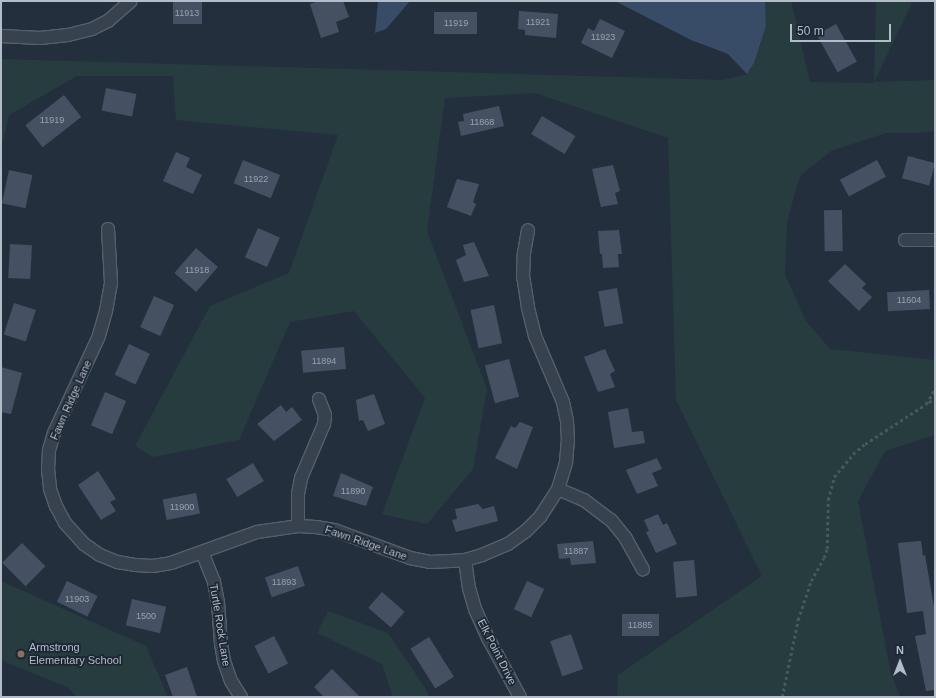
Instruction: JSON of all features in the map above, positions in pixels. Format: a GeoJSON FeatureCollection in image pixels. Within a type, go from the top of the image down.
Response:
{"type":"FeatureCollection","features":[{"type":"Feature","properties":{"kind":"street"},"geometry":{"type":"LineString","coordinates":[[1,36],[40,38],[68,35],[86,31],[108,21],[131,1]]}},
{"type":"Feature","properties":{"kind":"street","name":"Fawn Ridge Lane"},"geometry":{"type":"LineString","coordinates":[[108,229],[111,283],[106,311],[99,336],[54,433],[49,451],[48,469],[50,489],[56,506],[71,531],[90,548],[117,562],[153,566],[171,563],[258,532],[298,526],[334,530],[410,558],[430,562],[465,560],[482,555],[508,544],[526,531],[540,517],[558,489],[566,462],[568,441],[567,421],[563,402],[535,336],[528,307],[523,277],[524,253],[528,230]]}},
{"type":"Feature","properties":{"kind":"street"},"geometry":{"type":"LineString","coordinates":[[905,240],[935,240]]}},
{"type":"Feature","properties":{"kind":"street"},"geometry":{"type":"LineString","coordinates":[[298,526],[298,494],[301,478],[324,424],[324,415],[319,399]]}},
{"type":"Feature","properties":{"kind":"street"},"geometry":{"type":"LineString","coordinates":[[558,489],[584,500],[611,520],[624,537],[643,569]]}},
{"type":"Feature","properties":{"kind":"street","name":"Turtle Rock Lane"},"geometry":{"type":"LineString","coordinates":[[202,552],[214,582],[218,602],[221,644],[224,661],[231,681],[241,697]]}},
{"type":"Feature","properties":{"kind":"street","name":"Elk Point Drive"},"geometry":{"type":"LineString","coordinates":[[465,560],[469,588],[475,608],[488,638],[520,697]]}},
{"type":"Feature","properties":{"kind":"path"},"geometry":{"type":"LineString","coordinates":[[782,697],[798,620],[811,581],[827,550],[828,500],[834,477],[853,454],[928,401],[935,389]]}},
{"type":"Feature","properties":{"kind":"path"},"geometry":{"type":"LineString","coordinates":[[928,401],[935,403]]}},
{"type":"Feature","properties":{"kind":"green space"},"geometry":{"type":"Polygon","coordinates":[[[765,1],[791,1],[810,82],[874,83],[935,80],[935,131],[919,133],[886,133],[831,151],[800,176],[787,221],[785,275],[806,321],[830,349],[935,360],[935,435],[885,451],[858,501],[891,674],[900,697],[617,697],[618,675],[762,576],[676,400],[668,138],[535,93],[445,98],[427,231],[487,389],[473,469],[427,524],[382,514],[425,398],[354,311],[290,322],[239,440],[153,457],[135,446],[210,306],[289,273],[338,135],[176,120],[173,76],[77,76],[9,115],[1,149],[1,59],[723,80],[747,74],[754,63],[766,26],[765,1]]]}},
{"type":"Feature","properties":{"kind":"green space"},"geometry":{"type":"Polygon","coordinates":[[[876,1],[913,1],[874,82],[876,1]]]}},
{"type":"Feature","properties":{"kind":"green space"},"geometry":{"type":"Polygon","coordinates":[[[1,581],[146,646],[168,697],[76,697],[69,688],[1,660],[1,581]]]}},
{"type":"Feature","properties":{"kind":"green space"},"geometry":{"type":"Polygon","coordinates":[[[328,611],[388,633],[426,689],[429,697],[393,697],[382,664],[317,633],[328,611]]]}},
{"type":"Feature","properties":{"kind":"water"},"geometry":{"type":"Polygon","coordinates":[[[378,1],[410,1],[386,29],[375,33],[378,1]]]}},
{"type":"Feature","properties":{"kind":"water"},"geometry":{"type":"Polygon","coordinates":[[[615,1],[765,1],[766,26],[754,63],[747,74],[728,54],[691,40],[615,1]]]}},
{"type":"Feature","properties":{"kind":"building"},"geometry":{"type":"Polygon","coordinates":[[[173,1],[202,1],[202,24],[173,24],[173,1]]]}},
{"type":"Feature","properties":{"kind":"building"},"geometry":{"type":"Polygon","coordinates":[[[318,1],[343,1],[349,17],[336,22],[339,32],[321,38],[310,4],[318,1]]]}},
{"type":"Feature","properties":{"kind":"building"},"geometry":{"type":"Polygon","coordinates":[[[519,11],[558,14],[556,38],[525,35],[525,30],[518,29],[519,11]]]}},
{"type":"Feature","properties":{"kind":"building"},"geometry":{"type":"Polygon","coordinates":[[[434,12],[477,12],[477,34],[434,34],[434,12]]]}},
{"type":"Feature","properties":{"kind":"building"},"geometry":{"type":"Polygon","coordinates":[[[600,19],[625,31],[612,58],[581,43],[588,28],[594,31],[600,19]]]}},
{"type":"Feature","properties":{"kind":"building"},"geometry":{"type":"Polygon","coordinates":[[[836,24],[857,62],[838,72],[817,35],[836,24]]]}},
{"type":"Feature","properties":{"kind":"building"},"geometry":{"type":"Polygon","coordinates":[[[106,88],[136,94],[132,116],[102,111],[106,88]]]}},
{"type":"Feature","properties":{"kind":"building"},"geometry":{"type":"Polygon","coordinates":[[[64,95],[81,117],[43,147],[25,125],[64,95]]]}},
{"type":"Feature","properties":{"kind":"building"},"geometry":{"type":"Polygon","coordinates":[[[499,106],[504,126],[461,136],[458,122],[464,121],[463,114],[499,106]]]}},
{"type":"Feature","properties":{"kind":"building"},"geometry":{"type":"Polygon","coordinates":[[[542,116],[575,136],[565,154],[531,134],[542,116]]]}},
{"type":"Feature","properties":{"kind":"building"},"geometry":{"type":"Polygon","coordinates":[[[176,152],[190,158],[186,167],[202,175],[193,194],[163,181],[176,152]]]}},
{"type":"Feature","properties":{"kind":"building"},"geometry":{"type":"Polygon","coordinates":[[[908,156],[935,163],[929,185],[902,178],[908,156]]]}},
{"type":"Feature","properties":{"kind":"building"},"geometry":{"type":"Polygon","coordinates":[[[243,160],[280,175],[271,198],[234,183],[243,160]]]}},
{"type":"Feature","properties":{"kind":"building"},"geometry":{"type":"Polygon","coordinates":[[[877,160],[886,177],[849,196],[840,180],[877,160]]]}},
{"type":"Feature","properties":{"kind":"building"},"geometry":{"type":"Polygon","coordinates":[[[613,165],[620,191],[615,193],[618,204],[601,207],[592,169],[613,165]]]}},
{"type":"Feature","properties":{"kind":"building"},"geometry":{"type":"Polygon","coordinates":[[[9,170],[32,175],[25,208],[2,203],[9,170]]]}},
{"type":"Feature","properties":{"kind":"building"},"geometry":{"type":"Polygon","coordinates":[[[457,179],[479,184],[473,202],[476,204],[471,216],[447,207],[457,179]]]}},
{"type":"Feature","properties":{"kind":"building"},"geometry":{"type":"Polygon","coordinates":[[[824,210],[842,210],[843,251],[825,251],[824,210]]]}},
{"type":"Feature","properties":{"kind":"building"},"geometry":{"type":"Polygon","coordinates":[[[258,228],[280,238],[267,267],[245,257],[258,228]]]}},
{"type":"Feature","properties":{"kind":"building"},"geometry":{"type":"Polygon","coordinates":[[[619,230],[622,254],[618,254],[619,267],[603,268],[598,231],[619,230]]]}},
{"type":"Feature","properties":{"kind":"building"},"geometry":{"type":"Polygon","coordinates":[[[474,242],[489,276],[464,282],[456,260],[466,255],[463,245],[474,242]]]}},
{"type":"Feature","properties":{"kind":"building"},"geometry":{"type":"Polygon","coordinates":[[[10,244],[32,245],[30,279],[8,278],[10,244]]]}},
{"type":"Feature","properties":{"kind":"building"},"geometry":{"type":"Polygon","coordinates":[[[196,248],[218,267],[196,292],[174,273],[196,248]]]}},
{"type":"Feature","properties":{"kind":"building"},"geometry":{"type":"Polygon","coordinates":[[[845,264],[866,284],[862,288],[872,297],[859,311],[828,281],[845,264]]]}},
{"type":"Feature","properties":{"kind":"building"},"geometry":{"type":"Polygon","coordinates":[[[617,288],[623,323],[605,327],[598,291],[617,288]]]}},
{"type":"Feature","properties":{"kind":"building"},"geometry":{"type":"Polygon","coordinates":[[[929,290],[930,309],[888,311],[887,292],[929,290]]]}},
{"type":"Feature","properties":{"kind":"building"},"geometry":{"type":"Polygon","coordinates":[[[154,296],[174,305],[160,336],[140,327],[154,296]]]}},
{"type":"Feature","properties":{"kind":"building"},"geometry":{"type":"Polygon","coordinates":[[[14,303],[36,310],[26,341],[4,334],[14,303]]]}},
{"type":"Feature","properties":{"kind":"building"},"geometry":{"type":"Polygon","coordinates":[[[494,305],[502,343],[479,348],[471,310],[494,305]]]}},
{"type":"Feature","properties":{"kind":"building"},"geometry":{"type":"Polygon","coordinates":[[[129,344],[150,354],[135,385],[115,375],[129,344]]]}},
{"type":"Feature","properties":{"kind":"building"},"geometry":{"type":"Polygon","coordinates":[[[344,347],[346,369],[303,373],[301,351],[344,347]]]}},
{"type":"Feature","properties":{"kind":"building"},"geometry":{"type":"Polygon","coordinates":[[[605,349],[615,371],[610,374],[615,387],[598,392],[584,357],[605,349]]]}},
{"type":"Feature","properties":{"kind":"building"},"geometry":{"type":"Polygon","coordinates":[[[509,359],[519,397],[495,403],[485,365],[509,359]]]}},
{"type":"Feature","properties":{"kind":"building"},"geometry":{"type":"Polygon","coordinates":[[[1,367],[22,373],[11,414],[1,412],[1,367]]]}},
{"type":"Feature","properties":{"kind":"building"},"geometry":{"type":"Polygon","coordinates":[[[105,392],[126,401],[112,434],[91,425],[105,392]]]}},
{"type":"Feature","properties":{"kind":"building"},"geometry":{"type":"Polygon","coordinates":[[[374,394],[385,424],[368,431],[363,420],[359,421],[356,400],[374,394]]]}},
{"type":"Feature","properties":{"kind":"building"},"geometry":{"type":"Polygon","coordinates":[[[281,405],[286,412],[292,407],[302,420],[274,441],[257,424],[281,405]]]}},
{"type":"Feature","properties":{"kind":"building"},"geometry":{"type":"Polygon","coordinates":[[[628,408],[632,432],[643,431],[645,443],[614,448],[608,412],[628,408]]]}},
{"type":"Feature","properties":{"kind":"building"},"geometry":{"type":"Polygon","coordinates":[[[520,422],[533,427],[517,469],[495,458],[511,426],[515,428],[520,422]]]}},
{"type":"Feature","properties":{"kind":"building"},"geometry":{"type":"Polygon","coordinates":[[[657,458],[662,469],[652,473],[658,486],[637,494],[626,470],[657,458]]]}},
{"type":"Feature","properties":{"kind":"building"},"geometry":{"type":"Polygon","coordinates":[[[253,463],[264,481],[237,497],[226,479],[253,463]]]}},
{"type":"Feature","properties":{"kind":"building"},"geometry":{"type":"Polygon","coordinates":[[[98,471],[116,499],[110,502],[116,511],[101,520],[78,485],[98,471]]]}},
{"type":"Feature","properties":{"kind":"building"},"geometry":{"type":"Polygon","coordinates":[[[341,473],[373,487],[366,506],[333,496],[341,473]]]}},
{"type":"Feature","properties":{"kind":"building"},"geometry":{"type":"Polygon","coordinates":[[[196,493],[200,514],[167,520],[163,499],[196,493]]]}},
{"type":"Feature","properties":{"kind":"building"},"geometry":{"type":"Polygon","coordinates":[[[478,504],[483,509],[494,506],[498,521],[456,532],[452,520],[457,519],[455,509],[478,504]]]}},
{"type":"Feature","properties":{"kind":"building"},"geometry":{"type":"Polygon","coordinates":[[[658,514],[663,525],[667,523],[677,544],[656,553],[646,532],[649,531],[644,520],[658,514]]]}},
{"type":"Feature","properties":{"kind":"building"},"geometry":{"type":"Polygon","coordinates":[[[593,541],[596,563],[571,565],[570,558],[559,559],[557,544],[593,541]]]}},
{"type":"Feature","properties":{"kind":"building"},"geometry":{"type":"Polygon","coordinates":[[[921,541],[923,556],[925,555],[935,613],[935,690],[926,691],[915,636],[926,634],[923,611],[907,613],[898,543],[921,541]]]}},
{"type":"Feature","properties":{"kind":"building"},"geometry":{"type":"Polygon","coordinates":[[[22,543],[45,566],[26,586],[2,563],[22,543]]]}},
{"type":"Feature","properties":{"kind":"building"},"geometry":{"type":"Polygon","coordinates":[[[694,560],[697,596],[676,598],[673,562],[694,560]]]}},
{"type":"Feature","properties":{"kind":"building"},"geometry":{"type":"Polygon","coordinates":[[[298,566],[305,586],[272,597],[265,577],[298,566]]]}},
{"type":"Feature","properties":{"kind":"building"},"geometry":{"type":"Polygon","coordinates":[[[67,581],[98,596],[87,617],[57,602],[67,581]]]}},
{"type":"Feature","properties":{"kind":"building"},"geometry":{"type":"Polygon","coordinates":[[[527,581],[544,589],[531,617],[514,609],[527,581]]]}},
{"type":"Feature","properties":{"kind":"building"},"geometry":{"type":"Polygon","coordinates":[[[382,592],[405,612],[391,628],[368,608],[382,592]]]}},
{"type":"Feature","properties":{"kind":"building"},"geometry":{"type":"Polygon","coordinates":[[[132,599],[166,607],[160,633],[126,625],[132,599]]]}},
{"type":"Feature","properties":{"kind":"building"},"geometry":{"type":"Polygon","coordinates":[[[622,614],[659,614],[659,636],[622,636],[622,614]]]}},
{"type":"Feature","properties":{"kind":"building"},"geometry":{"type":"Polygon","coordinates":[[[571,634],[583,669],[562,676],[550,641],[571,634]]]}},
{"type":"Feature","properties":{"kind":"building"},"geometry":{"type":"Polygon","coordinates":[[[274,636],[288,664],[268,674],[254,646],[274,636]]]}},
{"type":"Feature","properties":{"kind":"building"},"geometry":{"type":"Polygon","coordinates":[[[429,637],[454,677],[435,689],[410,649],[429,637]]]}},
{"type":"Feature","properties":{"kind":"building"},"geometry":{"type":"Polygon","coordinates":[[[187,667],[197,697],[173,697],[165,675],[187,667]]]}},
{"type":"Feature","properties":{"kind":"building"},"geometry":{"type":"Polygon","coordinates":[[[332,669],[360,697],[324,697],[314,687],[332,669]]]}},
{"type":"Feature","properties":{"kind":"place","name":"Armstrong Elementary School"},"geometry":{"type":"Point","coordinates":[21,654]}}]}
